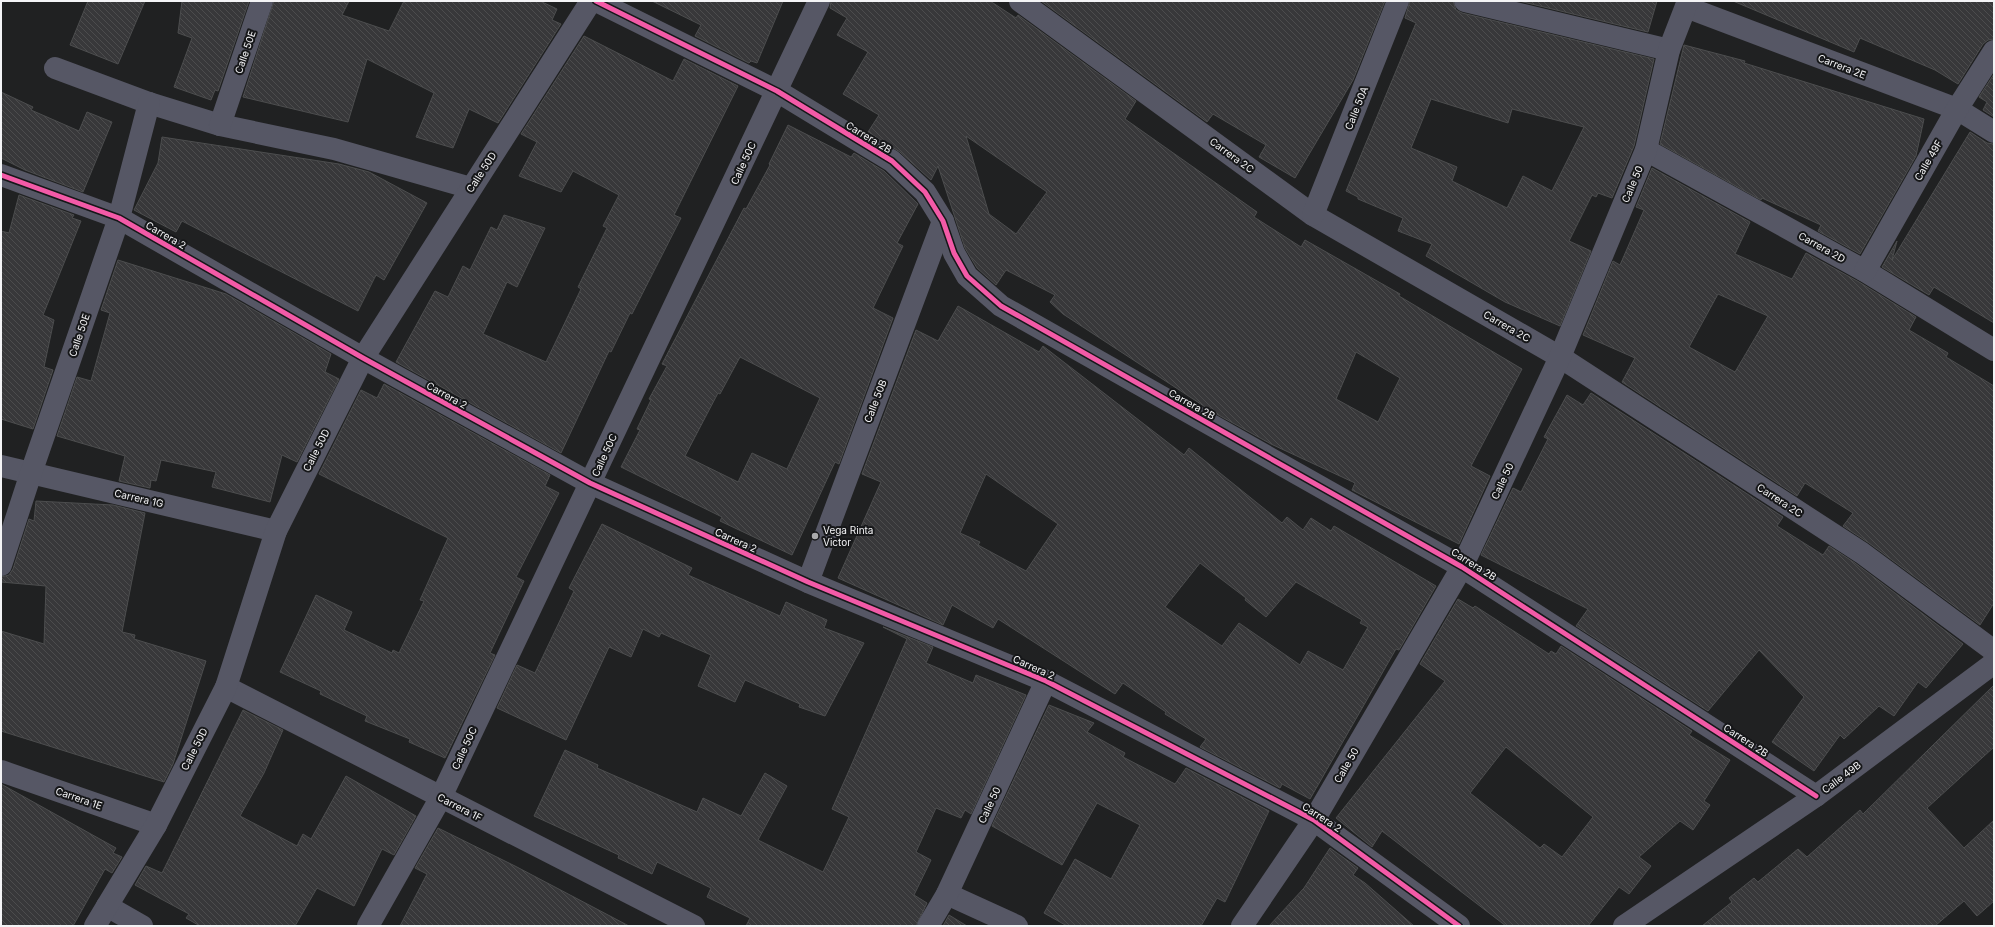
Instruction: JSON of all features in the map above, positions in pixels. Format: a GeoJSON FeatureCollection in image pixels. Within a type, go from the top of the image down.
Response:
{"type":"FeatureCollection","features":[{"type":"Feature","properties":{"kind":"street","name":"Calle 50E"},"geometry":{"type":"LineString","coordinates":[[220,126],[262,1]]}},
{"type":"Feature","properties":{"kind":"street","name":"Calle 50D"},"geometry":{"type":"LineString","coordinates":[[95,926],[156,825],[226,687],[276,531],[362,358],[591,1]]}},
{"type":"Feature","properties":{"kind":"street","name":"Carrera 2B"},"geometry":{"type":"LineString","coordinates":[[596,1],[777,92],[892,161],[926,192],[943,221],[954,254],[966,276],[1001,306],[1462,567],[1816,796]]}},
{"type":"Feature","properties":{"kind":"street","name":"Calle 50C"},"geometry":{"type":"LineString","coordinates":[[368,926],[441,797],[819,1]]}},
{"type":"Feature","properties":{"kind":"street","name":"Carrera 2C"},"geometry":{"type":"LineString","coordinates":[[1020,1],[1313,215],[1560,357],[1862,553],[1994,651]]}},
{"type":"Feature","properties":{"kind":"street","name":"Calle 50A"},"geometry":{"type":"LineString","coordinates":[[1313,215],[1398,1]]}},
{"type":"Feature","properties":{"kind":"street"},"geometry":{"type":"LineString","coordinates":[[1465,1],[1669,50]]}},
{"type":"Feature","properties":{"kind":"street","name":"Calle 50"},"geometry":{"type":"LineString","coordinates":[[1242,926],[1314,820],[1462,567],[1560,357],[1646,150],[1669,50],[1687,4]]}},
{"type":"Feature","properties":{"kind":"street","name":"Carrera 2E"},"geometry":{"type":"LineString","coordinates":[[1687,4],[1957,109],[1994,132]]}},
{"type":"Feature","properties":{"kind":"street","name":"Calle 49F"},"geometry":{"type":"LineString","coordinates":[[1865,271],[1957,109],[1994,51]]}},
{"type":"Feature","properties":{"kind":"street"},"geometry":{"type":"LineString","coordinates":[[55,68],[149,103],[220,126],[334,149],[471,188]]}},
{"type":"Feature","properties":{"kind":"street","name":"Calle 50E"},"geometry":{"type":"LineString","coordinates":[[1,565],[31,473],[119,218],[149,103]]}},
{"type":"Feature","properties":{"kind":"street","name":"Carrera 2D"},"geometry":{"type":"LineString","coordinates":[[1646,150],[1865,271],[1994,350]]}},
{"type":"Feature","properties":{"kind":"street","name":"Carrera 2"},"geometry":{"type":"LineString","coordinates":[[1,175],[119,218],[362,358],[590,484],[808,582],[1046,681],[1314,820],[1459,926]]}},
{"type":"Feature","properties":{"kind":"street","name":"Calle 50B"},"geometry":{"type":"LineString","coordinates":[[808,582],[943,221]]}},
{"type":"Feature","properties":{"kind":"street","name":"Carrera 1G"},"geometry":{"type":"LineString","coordinates":[[1,466],[276,531]]}},
{"type":"Feature","properties":{"kind":"street","name":"Calle 49B"},"geometry":{"type":"LineString","coordinates":[[1624,926],[1816,796],[1994,662]]}},
{"type":"Feature","properties":{"kind":"street","name":"Calle 50"},"geometry":{"type":"LineString","coordinates":[[928,926],[947,894],[1046,681]]}},
{"type":"Feature","properties":{"kind":"street","name":"Carrera 1F"},"geometry":{"type":"LineString","coordinates":[[226,687],[694,926]]}},
{"type":"Feature","properties":{"kind":"street","name":"Carrera 1E"},"geometry":{"type":"LineString","coordinates":[[1,771],[156,825]]}},
{"type":"Feature","properties":{"kind":"street"},"geometry":{"type":"LineString","coordinates":[[947,894],[1017,926]]}},
{"type":"Feature","properties":{"kind":"street"},"geometry":{"type":"LineString","coordinates":[[108,906],[142,926]]}},
{"type":"Feature","properties":{"kind":"building"},"geometry":{"type":"Polygon","coordinates":[[[88,1],[145,1],[118,64],[70,45],[88,1]]]}},
{"type":"Feature","properties":{"kind":"building"},"geometry":{"type":"Polygon","coordinates":[[[182,1],[249,1],[218,91],[215,90],[211,100],[174,87],[192,38],[178,33],[182,1]]]}},
{"type":"Feature","properties":{"kind":"building"},"geometry":{"type":"Polygon","coordinates":[[[274,1],[349,1],[342,15],[389,31],[404,1],[540,1],[557,9],[552,20],[561,24],[498,123],[469,109],[453,148],[416,137],[434,93],[367,59],[348,122],[243,97],[274,1]]]}},
{"type":"Feature","properties":{"kind":"building"},"geometry":{"type":"Polygon","coordinates":[[[652,1],[783,1],[757,63],[751,61],[749,63],[695,36],[701,25],[652,1]]]}},
{"type":"Feature","properties":{"kind":"building"},"geometry":{"type":"Polygon","coordinates":[[[831,1],[990,1],[1016,18],[1018,15],[1136,101],[1125,119],[1257,212],[1254,217],[1301,247],[1305,240],[1400,294],[1399,296],[1522,369],[1471,466],[1490,476],[1459,544],[1352,490],[1355,483],[1271,444],[1213,412],[1063,314],[1050,302],[1055,295],[1006,270],[996,285],[977,268],[965,248],[938,166],[931,180],[900,152],[868,132],[879,115],[843,94],[868,52],[837,35],[847,18],[830,8],[831,1]],[[966,136],[989,214],[1016,234],[1047,192],[966,136]],[[1356,352],[1336,399],[1378,422],[1400,378],[1356,352]]]}},
{"type":"Feature","properties":{"kind":"building"},"geometry":{"type":"Polygon","coordinates":[[[1041,1],[1385,1],[1353,80],[1295,178],[1259,157],[1266,145],[1213,114],[1207,122],[1041,1]]]}},
{"type":"Feature","properties":{"kind":"building"},"geometry":{"type":"Polygon","coordinates":[[[1410,1],[1453,1],[1456,10],[1462,13],[1654,59],[1634,146],[1612,198],[1598,193],[1596,197],[1592,195],[1569,241],[1591,251],[1560,326],[1505,302],[1426,256],[1432,244],[1398,231],[1403,218],[1358,199],[1358,197],[1346,191],[1416,23],[1405,18],[1410,1]],[[1431,99],[1411,148],[1457,167],[1452,181],[1507,208],[1523,176],[1552,191],[1584,127],[1512,109],[1508,123],[1431,99]]]}},
{"type":"Feature","properties":{"kind":"building"},"geometry":{"type":"Polygon","coordinates":[[[1519,1],[1657,1],[1648,32],[1519,1]]]}},
{"type":"Feature","properties":{"kind":"building"},"geometry":{"type":"Polygon","coordinates":[[[1733,1],[1994,1],[1994,39],[1988,40],[1983,44],[1958,84],[1935,70],[1860,38],[1854,52],[1733,1]]]}},
{"type":"Feature","properties":{"kind":"building"},"geometry":{"type":"Polygon","coordinates":[[[584,36],[673,81],[684,59],[738,86],[674,215],[681,218],[632,314],[630,313],[611,352],[609,351],[561,453],[396,362],[435,291],[448,297],[463,266],[470,270],[491,227],[497,230],[504,215],[545,228],[517,287],[507,282],[483,334],[546,362],[581,289],[578,287],[607,228],[603,226],[619,195],[573,171],[561,192],[519,176],[537,142],[521,134],[584,36]]]}},
{"type":"Feature","properties":{"kind":"building"},"geometry":{"type":"Polygon","coordinates":[[[1684,45],[1745,61],[1744,63],[1924,119],[1916,156],[1860,254],[1818,231],[1821,225],[1762,198],[1761,200],[1660,144],[1684,45]]]}},
{"type":"Feature","properties":{"kind":"building"},"geometry":{"type":"Polygon","coordinates":[[[1994,74],[1994,117],[1983,110],[1987,102],[1979,97],[1994,74]]]}},
{"type":"Feature","properties":{"kind":"building"},"geometry":{"type":"Polygon","coordinates":[[[1,92],[33,107],[31,110],[79,131],[87,112],[112,122],[83,192],[25,170],[1,158],[1,92]]]}},
{"type":"Feature","properties":{"kind":"building"},"geometry":{"type":"Polygon","coordinates":[[[788,125],[851,157],[854,153],[884,171],[918,204],[897,243],[903,246],[873,308],[893,318],[839,464],[835,462],[792,555],[720,521],[722,517],[621,467],[640,430],[637,429],[651,400],[649,399],[667,366],[662,364],[744,208],[746,209],[770,165],[769,164],[788,125]],[[740,357],[720,394],[718,393],[685,456],[738,482],[752,453],[787,469],[820,398],[740,357]]]}},
{"type":"Feature","properties":{"kind":"building"},"geometry":{"type":"Polygon","coordinates":[[[1970,132],[1987,143],[1994,144],[1994,323],[1934,287],[1929,295],[1882,267],[1897,241],[1892,260],[1970,132]]]}},
{"type":"Feature","properties":{"kind":"building"},"geometry":{"type":"Polygon","coordinates":[[[162,137],[339,164],[369,172],[427,203],[384,280],[376,275],[358,311],[182,221],[176,232],[134,210],[158,163],[162,137]]]}},
{"type":"Feature","properties":{"kind":"building"},"geometry":{"type":"Polygon","coordinates":[[[1652,168],[1750,222],[1735,254],[1792,279],[1806,253],[1859,282],[1916,317],[1909,330],[1948,353],[1946,357],[1994,386],[1994,603],[1980,625],[1869,543],[1843,526],[1853,513],[1805,483],[1797,496],[1622,382],[1635,358],[1583,335],[1613,261],[1620,265],[1644,210],[1636,207],[1652,168]],[[1718,294],[1689,347],[1735,372],[1768,316],[1718,294]]]}},
{"type":"Feature","properties":{"kind":"building"},"geometry":{"type":"Polygon","coordinates":[[[19,195],[74,215],[72,218],[81,221],[43,315],[54,320],[44,367],[53,370],[33,429],[1,419],[1,231],[9,233],[19,195]]]}},
{"type":"Feature","properties":{"kind":"building"},"geometry":{"type":"Polygon","coordinates":[[[118,260],[226,294],[331,354],[325,372],[339,379],[297,462],[282,455],[270,502],[212,487],[216,472],[161,460],[156,481],[151,480],[150,488],[119,481],[125,456],[57,436],[77,377],[91,381],[110,313],[101,310],[118,260]]]}},
{"type":"Feature","properties":{"kind":"building"},"geometry":{"type":"Polygon","coordinates":[[[958,306],[1039,352],[1043,346],[1184,455],[1189,448],[1282,523],[1287,517],[1303,530],[1311,518],[1331,531],[1334,526],[1436,586],[1399,650],[1396,649],[1310,799],[1282,784],[1280,788],[1200,747],[1206,739],[1165,714],[1166,712],[1123,683],[1115,694],[998,619],[993,628],[952,605],[943,625],[838,578],[881,482],[862,474],[916,330],[938,341],[958,306]],[[986,474],[960,533],[980,542],[978,545],[1026,571],[1058,524],[986,474]],[[1200,563],[1165,607],[1222,646],[1239,623],[1300,665],[1308,651],[1343,670],[1368,627],[1360,623],[1362,620],[1296,582],[1266,617],[1245,600],[1246,598],[1200,563]]]}},
{"type":"Feature","properties":{"kind":"building"},"geometry":{"type":"Polygon","coordinates":[[[384,384],[550,475],[545,486],[559,493],[516,577],[524,581],[490,653],[495,655],[445,758],[409,742],[410,739],[365,721],[367,716],[320,694],[321,691],[280,672],[316,595],[352,612],[344,630],[392,653],[393,650],[399,653],[424,601],[420,600],[448,538],[319,474],[361,390],[377,398],[384,384]]]}},
{"type":"Feature","properties":{"kind":"building"},"geometry":{"type":"Polygon","coordinates":[[[1591,393],[1783,517],[1777,526],[1823,555],[1829,546],[1855,563],[1963,644],[1926,688],[1918,682],[1894,716],[1879,706],[1844,739],[1840,735],[1814,771],[1772,742],[1804,697],[1759,650],[1708,711],[1576,626],[1588,609],[1481,555],[1513,488],[1521,492],[1548,439],[1544,437],[1567,395],[1583,405],[1591,393]]]}},
{"type":"Feature","properties":{"kind":"building"},"geometry":{"type":"Polygon","coordinates":[[[36,501],[113,505],[145,513],[122,632],[135,635],[134,639],[206,661],[173,764],[164,782],[1,731],[1,631],[44,644],[46,586],[1,582],[1,577],[9,575],[13,569],[29,519],[34,521],[36,501]]]}},
{"type":"Feature","properties":{"kind":"building"},"geometry":{"type":"Polygon","coordinates":[[[602,524],[692,568],[688,575],[780,616],[786,602],[827,620],[824,628],[864,643],[825,716],[799,707],[800,704],[745,680],[735,702],[698,686],[711,655],[661,633],[659,637],[643,629],[631,657],[609,647],[566,740],[497,708],[517,665],[535,673],[574,591],[569,588],[602,524]]]}},
{"type":"Feature","properties":{"kind":"building"},"geometry":{"type":"Polygon","coordinates":[[[1458,599],[1473,608],[1475,606],[1549,654],[1551,651],[1556,654],[1561,646],[1692,731],[1689,735],[1730,760],[1704,801],[1710,805],[1693,830],[1680,821],[1639,857],[1651,866],[1629,894],[1619,887],[1588,926],[1506,926],[1382,831],[1372,847],[1336,818],[1445,681],[1420,664],[1458,599]],[[1506,747],[1470,793],[1540,848],[1544,844],[1562,857],[1593,817],[1506,747]]]}},
{"type":"Feature","properties":{"kind":"building"},"geometry":{"type":"Polygon","coordinates":[[[883,627],[933,647],[926,663],[973,683],[976,675],[1026,695],[971,814],[965,810],[961,818],[936,808],[916,852],[931,860],[914,895],[927,903],[916,926],[746,926],[750,918],[707,897],[711,888],[657,862],[652,874],[618,858],[619,855],[534,816],[565,750],[598,765],[597,768],[697,812],[703,798],[741,816],[765,773],[787,786],[758,840],[823,872],[849,817],[832,809],[907,639],[883,627]]]}},
{"type":"Feature","properties":{"kind":"building"},"geometry":{"type":"Polygon","coordinates":[[[1994,685],[1994,747],[1927,808],[1964,848],[1994,820],[1994,901],[1977,916],[1964,901],[1935,926],[1702,926],[1732,902],[1729,898],[1754,878],[1758,882],[1798,849],[1807,857],[1860,810],[1863,814],[1994,685]]]}},
{"type":"Feature","properties":{"kind":"building"},"geometry":{"type":"Polygon","coordinates":[[[1049,705],[1094,723],[1087,732],[1125,753],[1123,757],[1175,784],[1186,768],[1269,811],[1225,902],[1217,898],[1201,926],[1067,926],[1044,913],[1075,859],[1111,879],[1140,825],[1097,803],[1062,865],[992,826],[1049,705]]]}},
{"type":"Feature","properties":{"kind":"building"},"geometry":{"type":"Polygon","coordinates":[[[243,710],[283,730],[264,773],[240,816],[297,846],[303,834],[311,839],[346,776],[416,816],[394,855],[382,849],[354,906],[317,888],[295,926],[200,926],[186,918],[189,914],[135,885],[146,866],[162,873],[243,710]]]}},
{"type":"Feature","properties":{"kind":"building"},"geometry":{"type":"Polygon","coordinates":[[[1,784],[116,848],[113,853],[122,857],[112,873],[105,869],[73,926],[1,926],[1,784]]]}},
{"type":"Feature","properties":{"kind":"building"},"geometry":{"type":"Polygon","coordinates":[[[438,828],[515,866],[629,926],[400,926],[427,874],[415,868],[438,828]]]}},
{"type":"Feature","properties":{"kind":"building"},"geometry":{"type":"Polygon","coordinates":[[[1330,848],[1358,868],[1353,875],[1365,883],[1414,926],[1269,926],[1304,888],[1330,848]]]}},
{"type":"Feature","properties":{"kind":"building"},"geometry":{"type":"Polygon","coordinates":[[[949,915],[967,926],[943,926],[949,915]]]}},
{"type":"Feature","properties":{"kind":"cycle path"},"geometry":{"type":"LineString","coordinates":[[596,1],[777,91],[892,161],[925,192],[943,221],[954,253],[967,276],[1001,306],[1462,567],[1816,796]]}},
{"type":"Feature","properties":{"kind":"cycle path"},"geometry":{"type":"LineString","coordinates":[[1,175],[119,218],[363,358],[590,483],[808,582],[1046,681],[1314,820],[1459,926]]}},
{"type":"Feature","properties":{"kind":"place","name":"Vega Rinta Victor"},"geometry":{"type":"Point","coordinates":[815,536]}}]}
